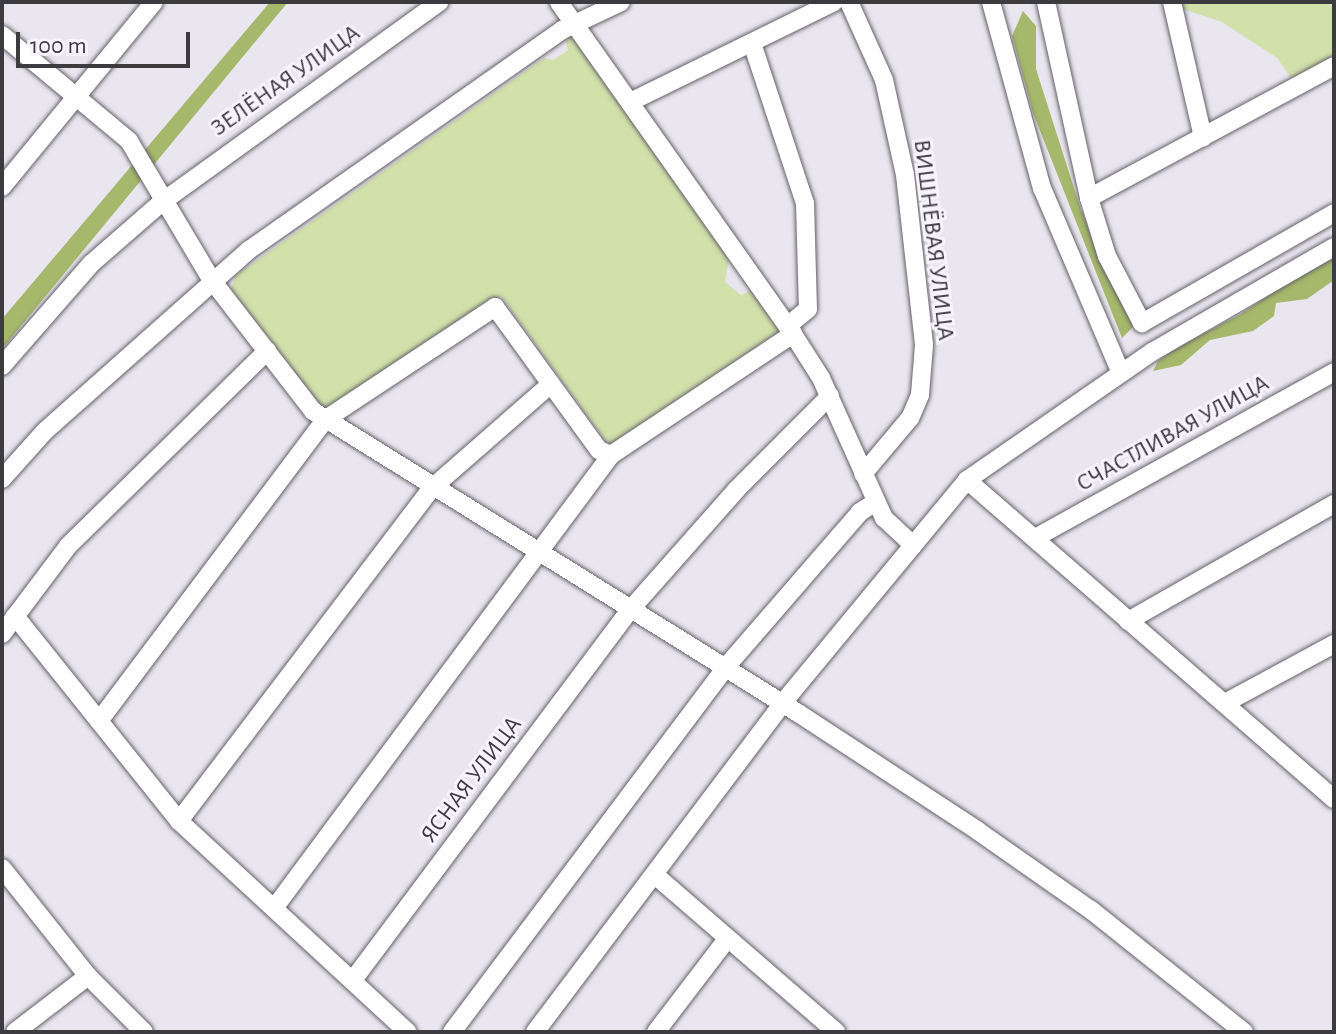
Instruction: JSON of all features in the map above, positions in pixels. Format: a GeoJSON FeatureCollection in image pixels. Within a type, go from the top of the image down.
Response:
{"type":"FeatureCollection","features":[{"type":"Feature","properties":{"kind":"street"},"geometry":{"type":"LineString","coordinates":[[2,187],[154,2]]}},
{"type":"Feature","properties":{"kind":"street","name":"ЗЕЛЁНАЯ УЛИЦА"},"geometry":{"type":"LineString","coordinates":[[2,366],[92,263],[162,202],[439,2]]}},
{"type":"Feature","properties":{"kind":"street"},"geometry":{"type":"LineString","coordinates":[[559,2],[790,330],[830,396],[884,518],[913,545]]}},
{"type":"Feature","properties":{"kind":"street"},"geometry":{"type":"LineString","coordinates":[[2,479],[45,431],[211,279],[575,23],[621,2]]}},
{"type":"Feature","properties":{"kind":"street"},"geometry":{"type":"LineString","coordinates":[[630,102],[834,2]]}},
{"type":"Feature","properties":{"kind":"street","name":"ВИШНЁВАЯ УЛИЦА"},"geometry":{"type":"LineString","coordinates":[[849,2],[884,80],[905,175],[924,345],[920,395],[910,418],[863,474]]}},
{"type":"Feature","properties":{"kind":"street"},"geometry":{"type":"LineString","coordinates":[[991,2],[1042,188],[1121,373]]}},
{"type":"Feature","properties":{"kind":"street"},"geometry":{"type":"LineString","coordinates":[[1046,2],[1089,198],[1107,256],[1142,323],[1334,213]]}},
{"type":"Feature","properties":{"kind":"street"},"geometry":{"type":"LineString","coordinates":[[1172,2],[1203,137]]}},
{"type":"Feature","properties":{"kind":"street"},"geometry":{"type":"LineString","coordinates":[[2,35],[129,141],[162,202],[211,279],[267,351],[326,419],[539,555],[725,668],[1091,910],[1244,1032]]}},
{"type":"Feature","properties":{"kind":"street"},"geometry":{"type":"LineString","coordinates":[[275,907],[611,455],[790,330],[808,309],[805,203],[752,43]]}},
{"type":"Feature","properties":{"kind":"street"},"geometry":{"type":"LineString","coordinates":[[1089,198],[1334,66]]}},
{"type":"Feature","properties":{"kind":"street"},"geometry":{"type":"LineString","coordinates":[[535,1032],[781,705],[967,480],[1121,373],[1334,247]]}},
{"type":"Feature","properties":{"kind":"street"},"geometry":{"type":"LineString","coordinates":[[99,721],[326,419],[495,307],[599,450],[611,455]]}},
{"type":"Feature","properties":{"kind":"street"},"geometry":{"type":"LineString","coordinates":[[2,634],[68,546],[267,351]]}},
{"type":"Feature","properties":{"kind":"street","name":"СЧАСТЛИВАЯ УЛИЦА"},"geometry":{"type":"LineString","coordinates":[[1035,538],[1334,372]]}},
{"type":"Feature","properties":{"kind":"street"},"geometry":{"type":"LineString","coordinates":[[179,821],[432,488],[551,384]]}},
{"type":"Feature","properties":{"kind":"street"},"geometry":{"type":"LineString","coordinates":[[630,610],[736,490],[830,396]]}},
{"type":"Feature","properties":{"kind":"street"},"geometry":{"type":"LineString","coordinates":[[967,480],[1331,792]]}},
{"type":"Feature","properties":{"kind":"street"},"geometry":{"type":"LineString","coordinates":[[452,1032],[725,668],[860,512],[876,502]]}},
{"type":"Feature","properties":{"kind":"street"},"geometry":{"type":"LineString","coordinates":[[1128,621],[1334,504]]}},
{"type":"Feature","properties":{"kind":"street","name":"ЯСНАЯ УЛИЦА"},"geometry":{"type":"LineString","coordinates":[[353,980],[630,610]]}},
{"type":"Feature","properties":{"kind":"street"},"geometry":{"type":"LineString","coordinates":[[15,616],[179,821],[408,1032]]}},
{"type":"Feature","properties":{"kind":"street"},"geometry":{"type":"LineString","coordinates":[[1225,703],[1334,644]]}},
{"type":"Feature","properties":{"kind":"street"},"geometry":{"type":"LineString","coordinates":[[2,868],[88,976],[144,1032]]}},
{"type":"Feature","properties":{"kind":"street"},"geometry":{"type":"LineString","coordinates":[[655,875],[727,939],[816,1026],[836,1032]]}},
{"type":"Feature","properties":{"kind":"street"},"geometry":{"type":"LineString","coordinates":[[656,1032],[727,939]]}},
{"type":"Feature","properties":{"kind":"street"},"geometry":{"type":"LineString","coordinates":[[15,1032],[88,976]]}},
{"type":"Feature","properties":{"kind":"green space"},"geometry":{"type":"Polygon","coordinates":[[[270,2],[288,2],[2,349],[2,319],[270,2]]]}},
{"type":"Feature","properties":{"kind":"green space"},"geometry":{"type":"Polygon","coordinates":[[[1179,2],[1334,2],[1334,63],[1296,85],[1277,58],[1222,22],[1180,8],[1179,2]]]}},
{"type":"Feature","properties":{"kind":"green space"},"geometry":{"type":"Polygon","coordinates":[[[1023,11],[1036,26],[1036,69],[1081,210],[1133,327],[1122,338],[1033,113],[1012,36],[1023,11]]]}},
{"type":"Feature","properties":{"kind":"green space"},"geometry":{"type":"Polygon","coordinates":[[[576,36],[729,259],[725,282],[741,295],[753,290],[782,329],[610,447],[501,296],[325,412],[231,289],[236,275],[544,58],[553,60],[568,50],[565,40],[576,36]]]}},
{"type":"Feature","properties":{"kind":"green space"},"geometry":{"type":"Polygon","coordinates":[[[1334,250],[1334,280],[1307,299],[1276,303],[1274,316],[1253,331],[1210,340],[1181,365],[1153,371],[1158,361],[1178,347],[1241,314],[1334,250]]]}}]}
